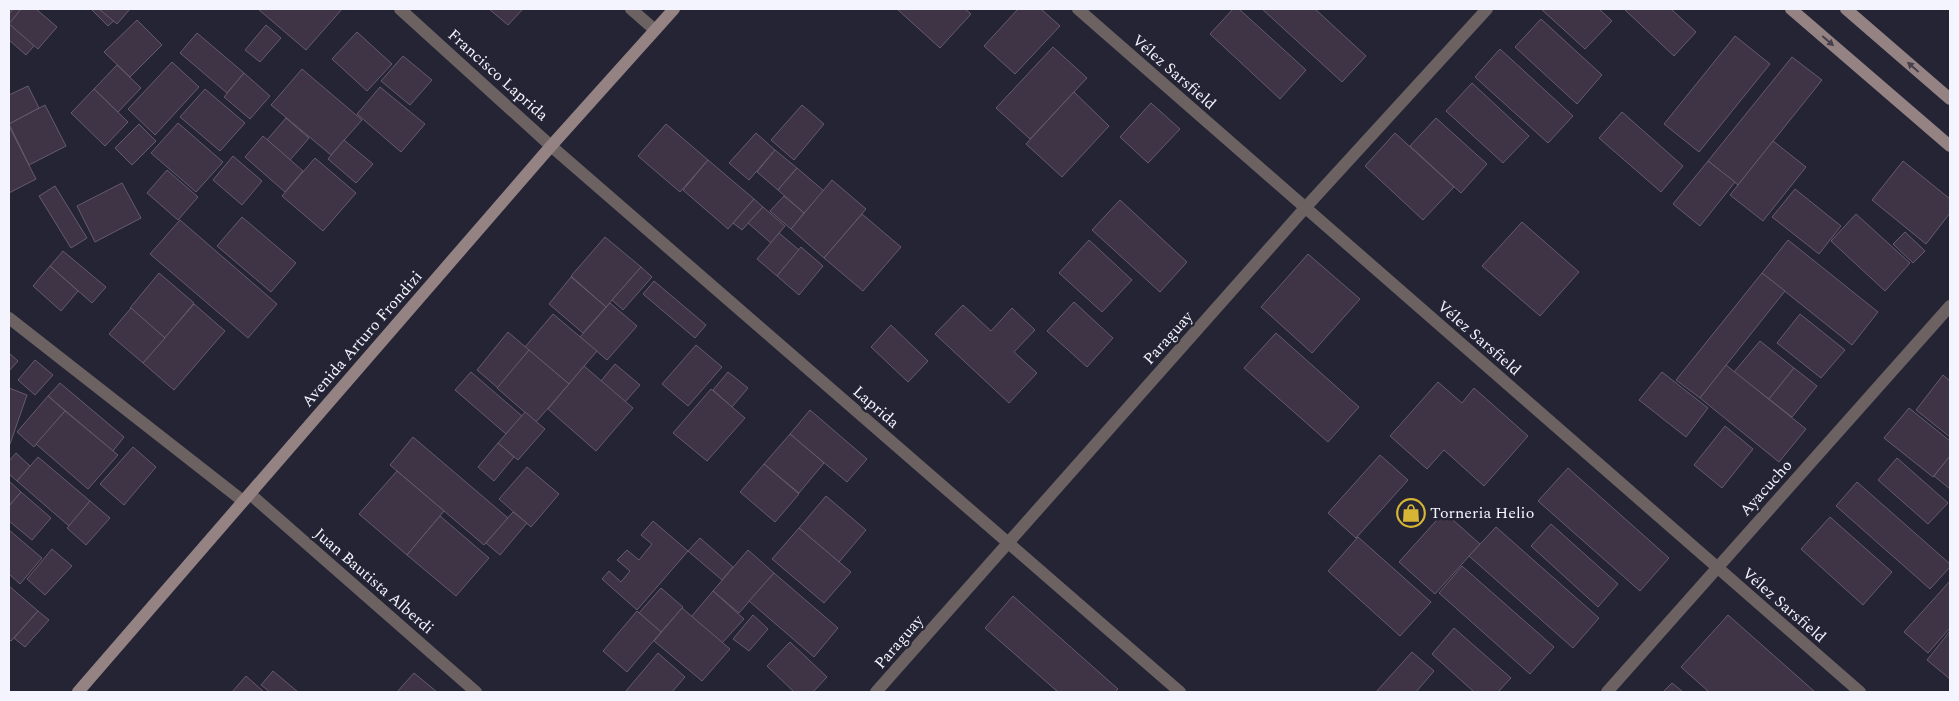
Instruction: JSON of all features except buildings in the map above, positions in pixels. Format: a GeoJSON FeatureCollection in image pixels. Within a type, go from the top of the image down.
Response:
{"type":"FeatureCollection","features":[{"type":"Feature","properties":{"kind":"main road","name":"Avenida Arturo Frondizi"},"geometry":{"type":"LineString","coordinates":[[78,692],[551,146],[674,9]]}},
{"type":"Feature","properties":{"kind":"main road"},"geometry":{"type":"LineString","coordinates":[[1792,9],[1950,146]]}},
{"type":"Feature","properties":{"kind":"main road"},"geometry":{"type":"LineString","coordinates":[[1846,9],[1950,99]]}},
{"type":"Feature","properties":{"kind":"street","name":"Francisco Laprida"},"geometry":{"type":"LineString","coordinates":[[400,9],[551,146]]}},
{"type":"Feature","properties":{"kind":"street"},"geometry":{"type":"LineString","coordinates":[[631,9],[655,30]]}},
{"type":"Feature","properties":{"kind":"street","name":"Vélez Sarsfield"},"geometry":{"type":"LineString","coordinates":[[1078,9],[1860,692]]}},
{"type":"Feature","properties":{"kind":"street","name":"Paraguay"},"geometry":{"type":"LineString","coordinates":[[876,692],[1305,208],[1487,9]]}},
{"type":"Feature","properties":{"kind":"street","name":"Laprida"},"geometry":{"type":"LineString","coordinates":[[551,146],[1180,692]]}},
{"type":"Feature","properties":{"kind":"street","name":"Ayacucho"},"geometry":{"type":"LineString","coordinates":[[1607,692],[1950,306]]}},
{"type":"Feature","properties":{"kind":"street","name":"Juan Bautista Alberdi"},"geometry":{"type":"LineString","coordinates":[[9,318],[246,497],[476,692]]}},
{"type":"Feature","properties":{"kind":"place","name":"Torneria Helio"},"geometry":{"type":"Point","coordinates":[1411,513]}}]}
